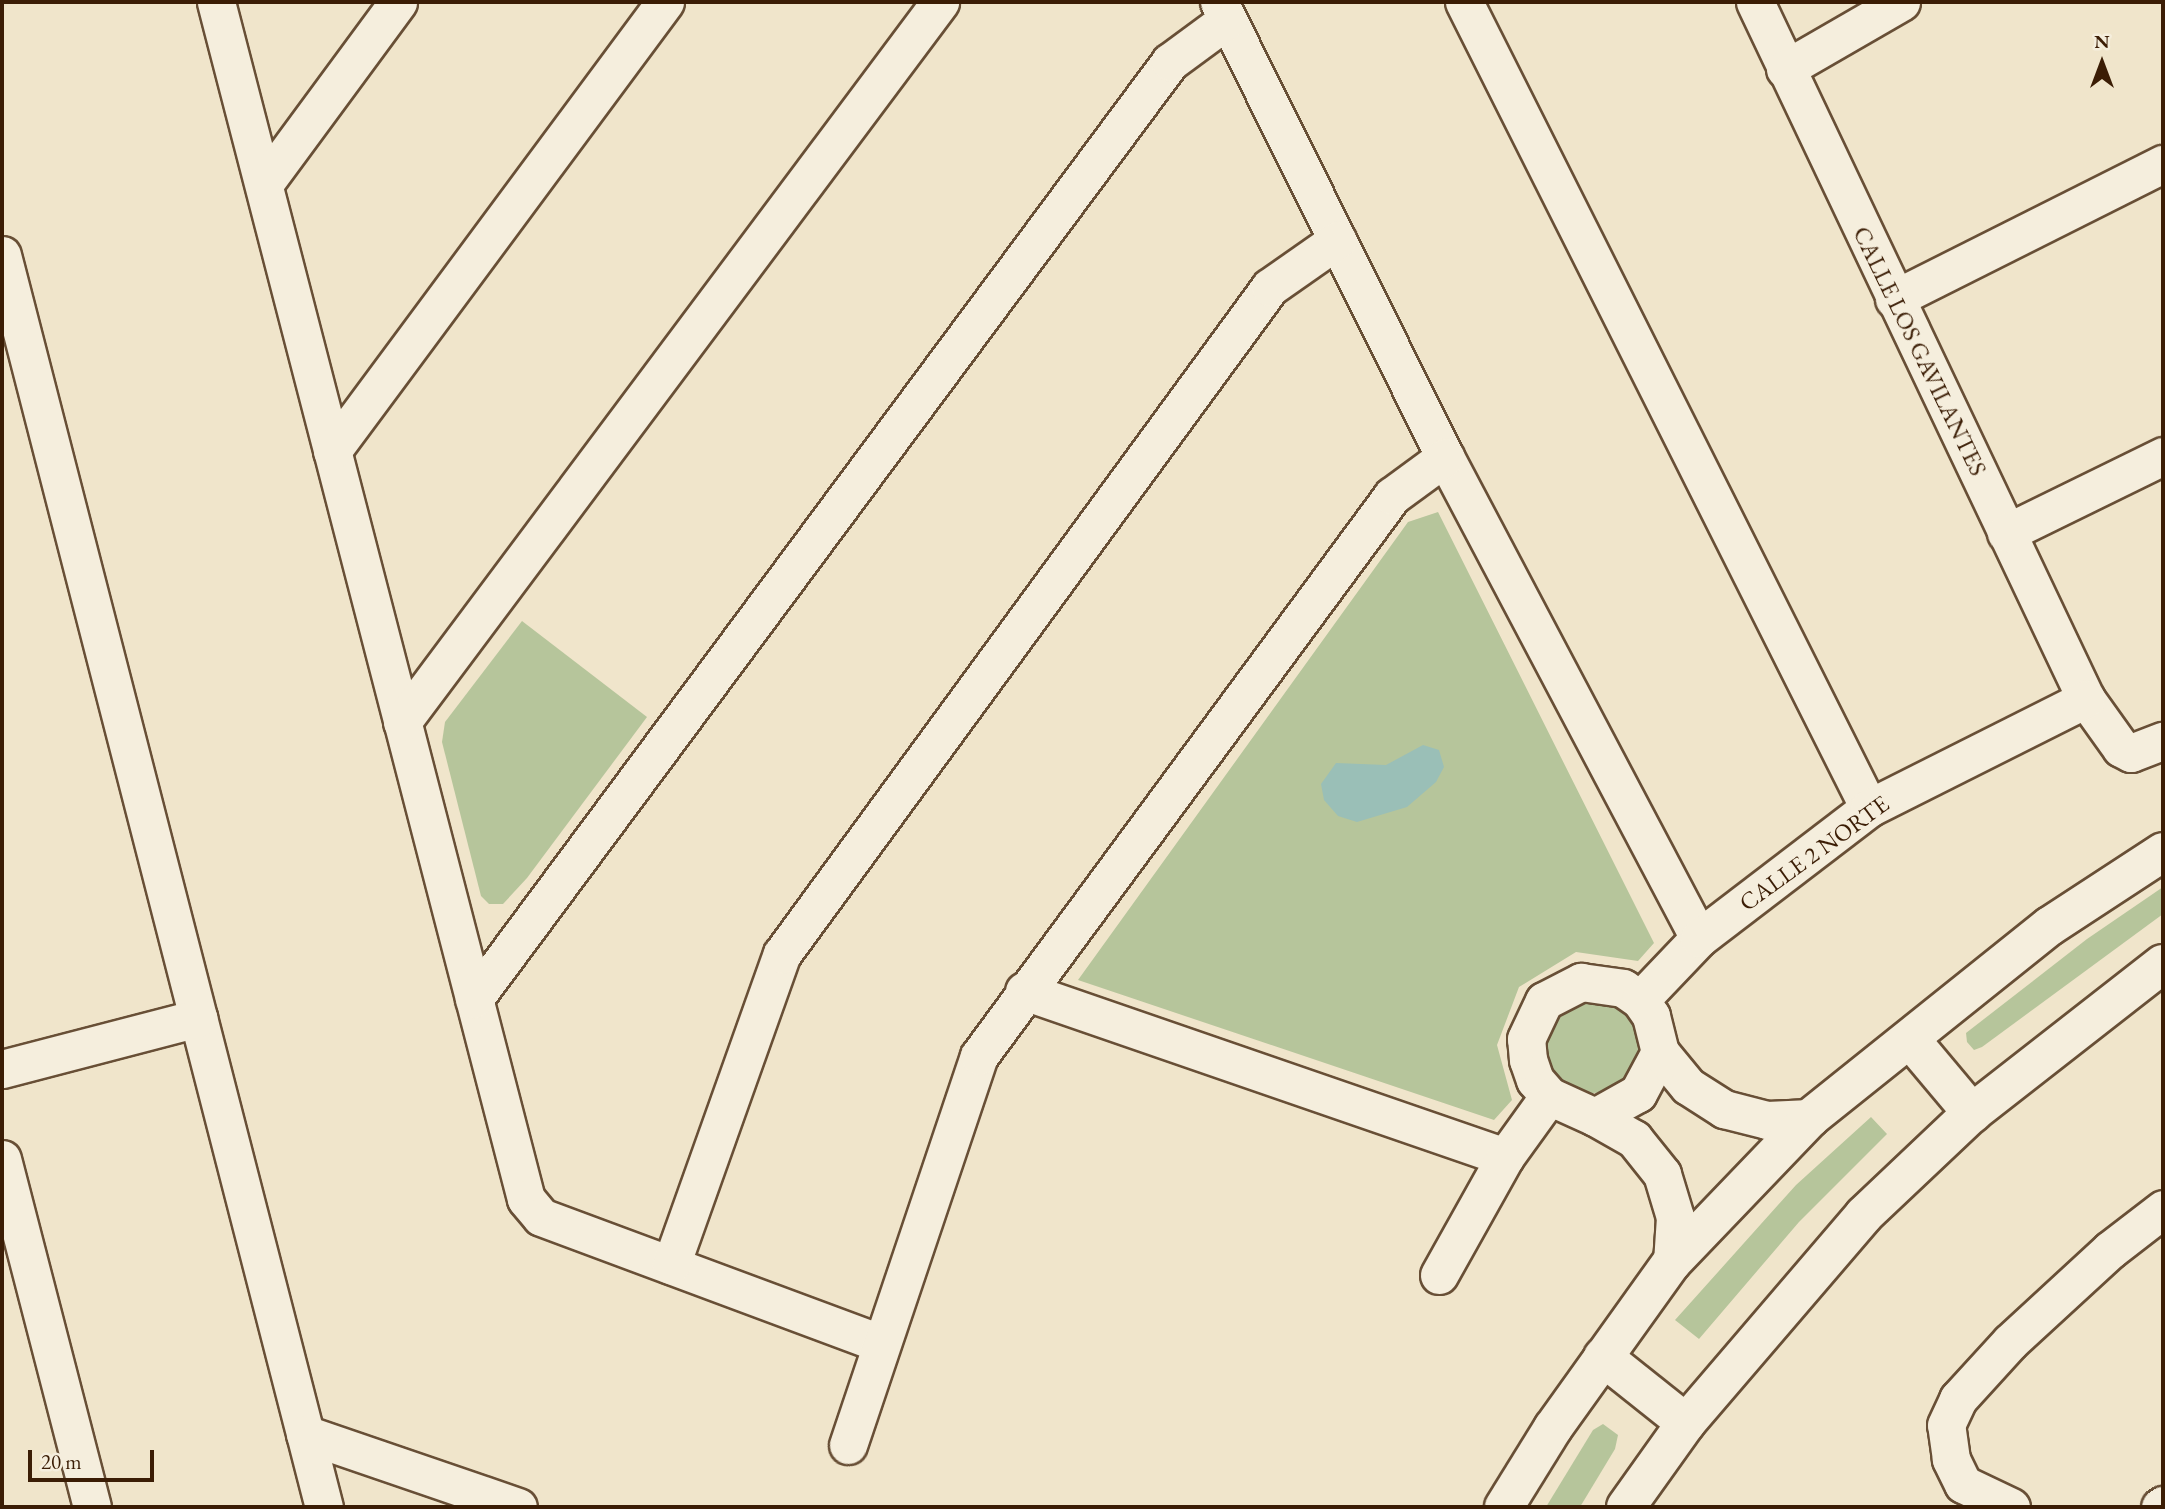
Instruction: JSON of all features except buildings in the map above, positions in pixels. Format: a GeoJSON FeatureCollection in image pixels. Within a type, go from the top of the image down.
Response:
{"type":"FeatureCollection","features":[{"type":"Feature","properties":{"kind":"street"},"geometry":{"type":"LineString","coordinates":[[216,2],[526,1199],[541,1217],[879,1343]]}},
{"type":"Feature","properties":{"kind":"street"},"geometry":{"type":"LineString","coordinates":[[264,184],[398,2]]}},
{"type":"Feature","properties":{"kind":"street"},"geometry":{"type":"LineString","coordinates":[[332,450],[665,2]]}},
{"type":"Feature","properties":{"kind":"street"},"geometry":{"type":"LineString","coordinates":[[402,722],[940,2]]}},
{"type":"Feature","properties":{"kind":"street"},"geometry":{"type":"LineString","coordinates":[[1464,2],[1869,808]]}},
{"type":"Feature","properties":{"kind":"street","name":"CALLE LOS GAVILANTES"},"geometry":{"type":"LineString","coordinates":[[1755,2],[2086,699],[2121,748],[2131,753],[2163,741]]}},
{"type":"Feature","properties":{"kind":"street"},"geometry":{"type":"LineString","coordinates":[[1785,69],[1900,2]]}},
{"type":"Feature","properties":{"kind":"street"},"geometry":{"type":"LineString","coordinates":[[474,999],[1170,62],[1223,11],[1445,457],[1699,939]]}},
{"type":"Feature","properties":{"kind":"street"},"geometry":{"type":"LineString","coordinates":[[1894,299],[2163,164]]}},
{"type":"Feature","properties":{"kind":"street"},"geometry":{"type":"LineString","coordinates":[[671,1265],[782,954],[1270,287],[1337,240]]}},
{"type":"Feature","properties":{"kind":"street"},"geometry":{"type":"LineString","coordinates":[[2,255],[324,1507]]}},
{"type":"Feature","properties":{"kind":"street"},"geometry":{"type":"LineString","coordinates":[[2006,533],[2163,456]]}},
{"type":"Feature","properties":{"kind":"street"},"geometry":{"type":"LineString","coordinates":[[848,1445],[879,1343],[979,1056],[1024,991],[1392,496],[1445,457]]}},
{"type":"Feature","properties":{"kind":"street","name":"CALLE 2 NORTE"},"geometry":{"type":"LineString","coordinates":[[1640,1000],[1699,939],[1869,808],[2086,699]]}},
{"type":"Feature","properties":{"kind":"street"},"geometry":{"type":"LineString","coordinates":[[1504,1507],[1603,1357],[1672,1262],[1810,1118],[2050,926],[2163,852]]}},
{"type":"Feature","properties":{"kind":"street"},"geometry":{"type":"LineString","coordinates":[[1626,1507],[1686,1423],[1864,1215],[1972,1113],[2163,964]]}},
{"type":"Feature","properties":{"kind":"street"},"geometry":{"type":"LineString","coordinates":[[1672,1262],[1675,1217],[1662,1174],[1634,1139],[1549,1096],[1535,1080],[1526,1039],[1544,1001],[1561,989],[1581,982],[1613,985],[1640,1000],[1651,1016],[1660,1052],[1688,1086],[1724,1108],[1767,1120],[1810,1118]]}},
{"type":"Feature","properties":{"kind":"street"},"geometry":{"type":"LineString","coordinates":[[1024,991],[1505,1157]]}},
{"type":"Feature","properties":{"kind":"street"},"geometry":{"type":"LineString","coordinates":[[2,1069],[198,1018]]}},
{"type":"Feature","properties":{"kind":"street"},"geometry":{"type":"LineString","coordinates":[[1910,1039],[1972,1113]]}},
{"type":"Feature","properties":{"kind":"street"},"geometry":{"type":"LineString","coordinates":[[1595,1117],[1638,1093],[1660,1052]]}},
{"type":"Feature","properties":{"kind":"street"},"geometry":{"type":"LineString","coordinates":[[1439,1275],[1505,1157],[1549,1096]]}},
{"type":"Feature","properties":{"kind":"street"},"geometry":{"type":"LineString","coordinates":[[2,1159],[92,1507]]}},
{"type":"Feature","properties":{"kind":"street"},"geometry":{"type":"LineString","coordinates":[[2011,1507],[1963,1484],[1957,1472],[1946,1425],[1958,1399],[2020,1333],[2110,1250],[2163,1209]]}},
{"type":"Feature","properties":{"kind":"street"},"geometry":{"type":"LineString","coordinates":[[1603,1357],[1686,1423]]}},
{"type":"Feature","properties":{"kind":"street"},"geometry":{"type":"LineString","coordinates":[[305,1434],[518,1507]]}},
{"type":"Feature","properties":{"kind":"green space"},"geometry":{"type":"Polygon","coordinates":[[[1438,512],[1654,943],[1638,961],[1576,952],[1519,987],[1497,1045],[1512,1100],[1494,1120],[1078,980],[1408,522],[1438,512]]]}},
{"type":"Feature","properties":{"kind":"green space"},"geometry":{"type":"Polygon","coordinates":[[[522,621],[647,717],[527,878],[503,904],[489,904],[481,896],[442,742],[445,722],[522,621]]]}},
{"type":"Feature","properties":{"kind":"green space"},"geometry":{"type":"Polygon","coordinates":[[[2163,887],[2163,914],[1982,1047],[1974,1050],[1967,1042],[1966,1033],[2087,939],[2163,887]]]}},
{"type":"Feature","properties":{"kind":"green space"},"geometry":{"type":"Polygon","coordinates":[[[1592,1001],[1610,1004],[1625,1014],[1635,1029],[1638,1047],[1635,1065],[1625,1080],[1610,1090],[1592,1093],[1574,1090],[1559,1080],[1549,1065],[1546,1047],[1549,1029],[1559,1014],[1574,1004],[1592,1001]]]}},
{"type":"Feature","properties":{"kind":"green space"},"geometry":{"type":"Polygon","coordinates":[[[1871,1117],[1887,1134],[1799,1222],[1699,1339],[1675,1320],[1796,1185],[1871,1117]]]}},
{"type":"Feature","properties":{"kind":"green space"},"geometry":{"type":"Polygon","coordinates":[[[1603,1424],[1618,1435],[1615,1449],[1580,1507],[1546,1507],[1593,1430],[1603,1424]]]}},
{"type":"Feature","properties":{"kind":"water"},"geometry":{"type":"Polygon","coordinates":[[[1423,745],[1439,750],[1444,767],[1436,782],[1407,807],[1357,822],[1338,816],[1324,800],[1321,784],[1336,763],[1386,765],[1423,745]]]}}]}
